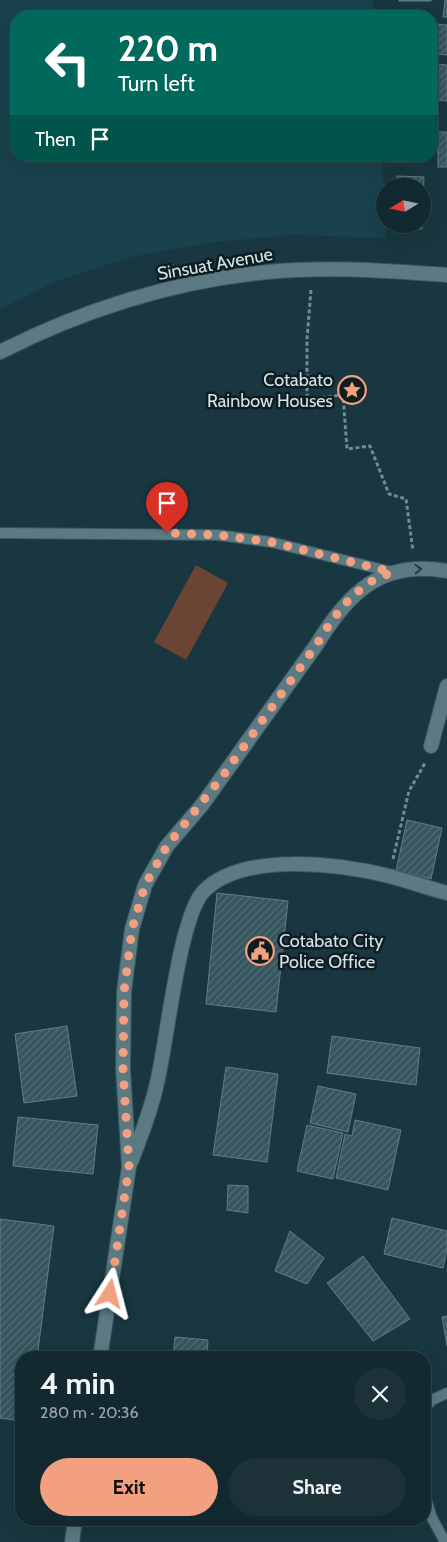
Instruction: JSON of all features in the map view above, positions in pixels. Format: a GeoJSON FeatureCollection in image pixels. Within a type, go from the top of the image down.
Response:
{"type":"FeatureCollection","features":[{"type":"Feature","properties":{"kind":"street","name":"Sinsuat Avenue"},"geometry":{"type":"LineString","coordinates":[[0,352],[72,318],[163,291],[216,280],[268,272],[313,270],[447,275]]}},
{"type":"Feature","properties":{"kind":"street"},"geometry":{"type":"LineString","coordinates":[[129,1167],[123,1069],[124,992],[132,929],[145,885],[167,846],[202,805],[317,644],[332,620],[352,596],[370,582],[392,572],[415,569],[447,570]]}},
{"type":"Feature","properties":{"kind":"street"},"geometry":{"type":"LineString","coordinates":[[430,746],[445,704],[447,686]]}},
{"type":"Feature","properties":{"kind":"street"},"geometry":{"type":"LineString","coordinates":[[101,1351],[129,1167],[157,1084],[179,968],[192,915],[202,894],[219,878],[243,870],[274,865],[319,865],[389,876],[447,893]]}},
{"type":"Feature","properties":{"kind":"street"},"geometry":{"type":"LineString","coordinates":[[72,1542],[74,1526]]}},
{"type":"Feature","properties":{"kind":"lane"},"geometry":{"type":"LineString","coordinates":[[0,533],[218,535],[271,542],[392,572]]}},
{"type":"Feature","properties":{"kind":"lane"},"geometry":{"type":"LineString","coordinates":[[431,1401],[447,1393]]}},
{"type":"Feature","properties":{"kind":"lane"},"geometry":{"type":"LineString","coordinates":[[431,1515],[445,1542]]}},
{"type":"Feature","properties":{"kind":"path"},"geometry":{"type":"LineString","coordinates":[[308,310],[307,398],[343,395],[347,449],[370,446],[389,494],[406,499],[413,557]]}},
{"type":"Feature","properties":{"kind":"path"},"geometry":{"type":"LineString","coordinates":[[392,861],[410,791],[425,762],[430,746]]}},
{"type":"Feature","properties":{"kind":"shaded area"},"geometry":{"type":"Polygon","coordinates":[[[0,0],[373,0],[374,10],[10,10],[10,162],[382,162],[383,178],[376,178],[376,233],[386,233],[386,238],[293,235],[215,242],[131,257],[52,283],[0,309],[0,0]]]}},
{"type":"Feature","properties":{"kind":"shaded area"},"geometry":{"type":"Polygon","coordinates":[[[196,565],[228,583],[186,660],[154,642],[196,565]]]}},
{"type":"Feature","properties":{"kind":"building"},"geometry":{"type":"Polygon","coordinates":[[[431,0],[431,1],[399,1],[431,0]]]}},
{"type":"Feature","properties":{"kind":"building"},"geometry":{"type":"Polygon","coordinates":[[[445,0],[447,0],[447,17],[443,17],[445,0]]]}},
{"type":"Feature","properties":{"kind":"building"},"geometry":{"type":"Polygon","coordinates":[[[438,24],[447,25],[447,55],[438,54],[438,24]]]}},
{"type":"Feature","properties":{"kind":"building"},"geometry":{"type":"Polygon","coordinates":[[[438,64],[447,65],[447,101],[438,100],[438,64]]]}},
{"type":"Feature","properties":{"kind":"building"},"geometry":{"type":"Polygon","coordinates":[[[438,132],[447,132],[447,167],[438,167],[438,132]]]}},
{"type":"Feature","properties":{"kind":"building"},"geometry":{"type":"Polygon","coordinates":[[[397,176],[424,177],[424,178],[397,178],[397,176]]]}},
{"type":"Feature","properties":{"kind":"building"},"geometry":{"type":"Polygon","coordinates":[[[407,820],[442,828],[431,879],[396,871],[407,820]]]}},
{"type":"Feature","properties":{"kind":"building"},"geometry":{"type":"Polygon","coordinates":[[[217,893],[288,901],[276,1012],[206,1004],[217,893]]]}},
{"type":"Feature","properties":{"kind":"building"},"geometry":{"type":"Polygon","coordinates":[[[67,1026],[77,1096],[24,1103],[15,1034],[67,1026]]]}},
{"type":"Feature","properties":{"kind":"building"},"geometry":{"type":"Polygon","coordinates":[[[332,1036],[420,1048],[416,1085],[327,1073],[332,1036]]]}},
{"type":"Feature","properties":{"kind":"building"},"geometry":{"type":"Polygon","coordinates":[[[226,1067],[278,1074],[267,1162],[213,1155],[226,1067]]]}},
{"type":"Feature","properties":{"kind":"building"},"geometry":{"type":"Polygon","coordinates":[[[318,1086],[356,1094],[348,1132],[310,1123],[318,1086]]]}},
{"type":"Feature","properties":{"kind":"building"},"geometry":{"type":"Polygon","coordinates":[[[18,1117],[98,1125],[93,1174],[13,1166],[18,1117]]]}},
{"type":"Feature","properties":{"kind":"building"},"geometry":{"type":"Polygon","coordinates":[[[355,1120],[401,1130],[388,1190],[336,1178],[345,1134],[352,1136],[355,1120]]]}},
{"type":"Feature","properties":{"kind":"building"},"geometry":{"type":"Polygon","coordinates":[[[307,1125],[343,1133],[333,1179],[297,1171],[307,1125]]]}},
{"type":"Feature","properties":{"kind":"building"},"geometry":{"type":"Polygon","coordinates":[[[228,1185],[248,1186],[248,1213],[227,1210],[228,1185]]]}},
{"type":"Feature","properties":{"kind":"building"},"geometry":{"type":"Polygon","coordinates":[[[392,1218],[447,1231],[447,1249],[443,1268],[384,1254],[392,1218]]]}},
{"type":"Feature","properties":{"kind":"building"},"geometry":{"type":"Polygon","coordinates":[[[0,1219],[54,1226],[38,1351],[15,1351],[15,1420],[0,1418],[0,1219]]]}},
{"type":"Feature","properties":{"kind":"building"},"geometry":{"type":"Polygon","coordinates":[[[290,1231],[324,1258],[307,1284],[275,1271],[290,1231]]]}},
{"type":"Feature","properties":{"kind":"building"},"geometry":{"type":"Polygon","coordinates":[[[363,1256],[410,1319],[373,1341],[327,1283],[363,1256]]]}},
{"type":"Feature","properties":{"kind":"building"},"geometry":{"type":"Polygon","coordinates":[[[447,1316],[447,1346],[442,1317],[447,1316]]]}},
{"type":"Feature","properties":{"kind":"building"},"geometry":{"type":"Polygon","coordinates":[[[175,1337],[208,1340],[207,1351],[174,1351],[175,1337]]]}},
{"type":"Feature","properties":{"kind":"place","name":"Cotabato Rainbow Houses"},"geometry":{"type":"Point","coordinates":[352,390]}},
{"type":"Feature","properties":{"kind":"place","name":"Cotabato City Police Office"},"geometry":{"type":"Point","coordinates":[260,951]}},
{"type":"Feature","properties":{"kind":"route"},"geometry":{"type":"LineString","coordinates":[[110,1294],[129,1167],[123,1069],[124,992],[132,929],[145,885],[167,846],[202,805],[317,644],[332,620],[352,596],[370,582],[392,572],[271,542],[218,535],[167,533]]}}]}
